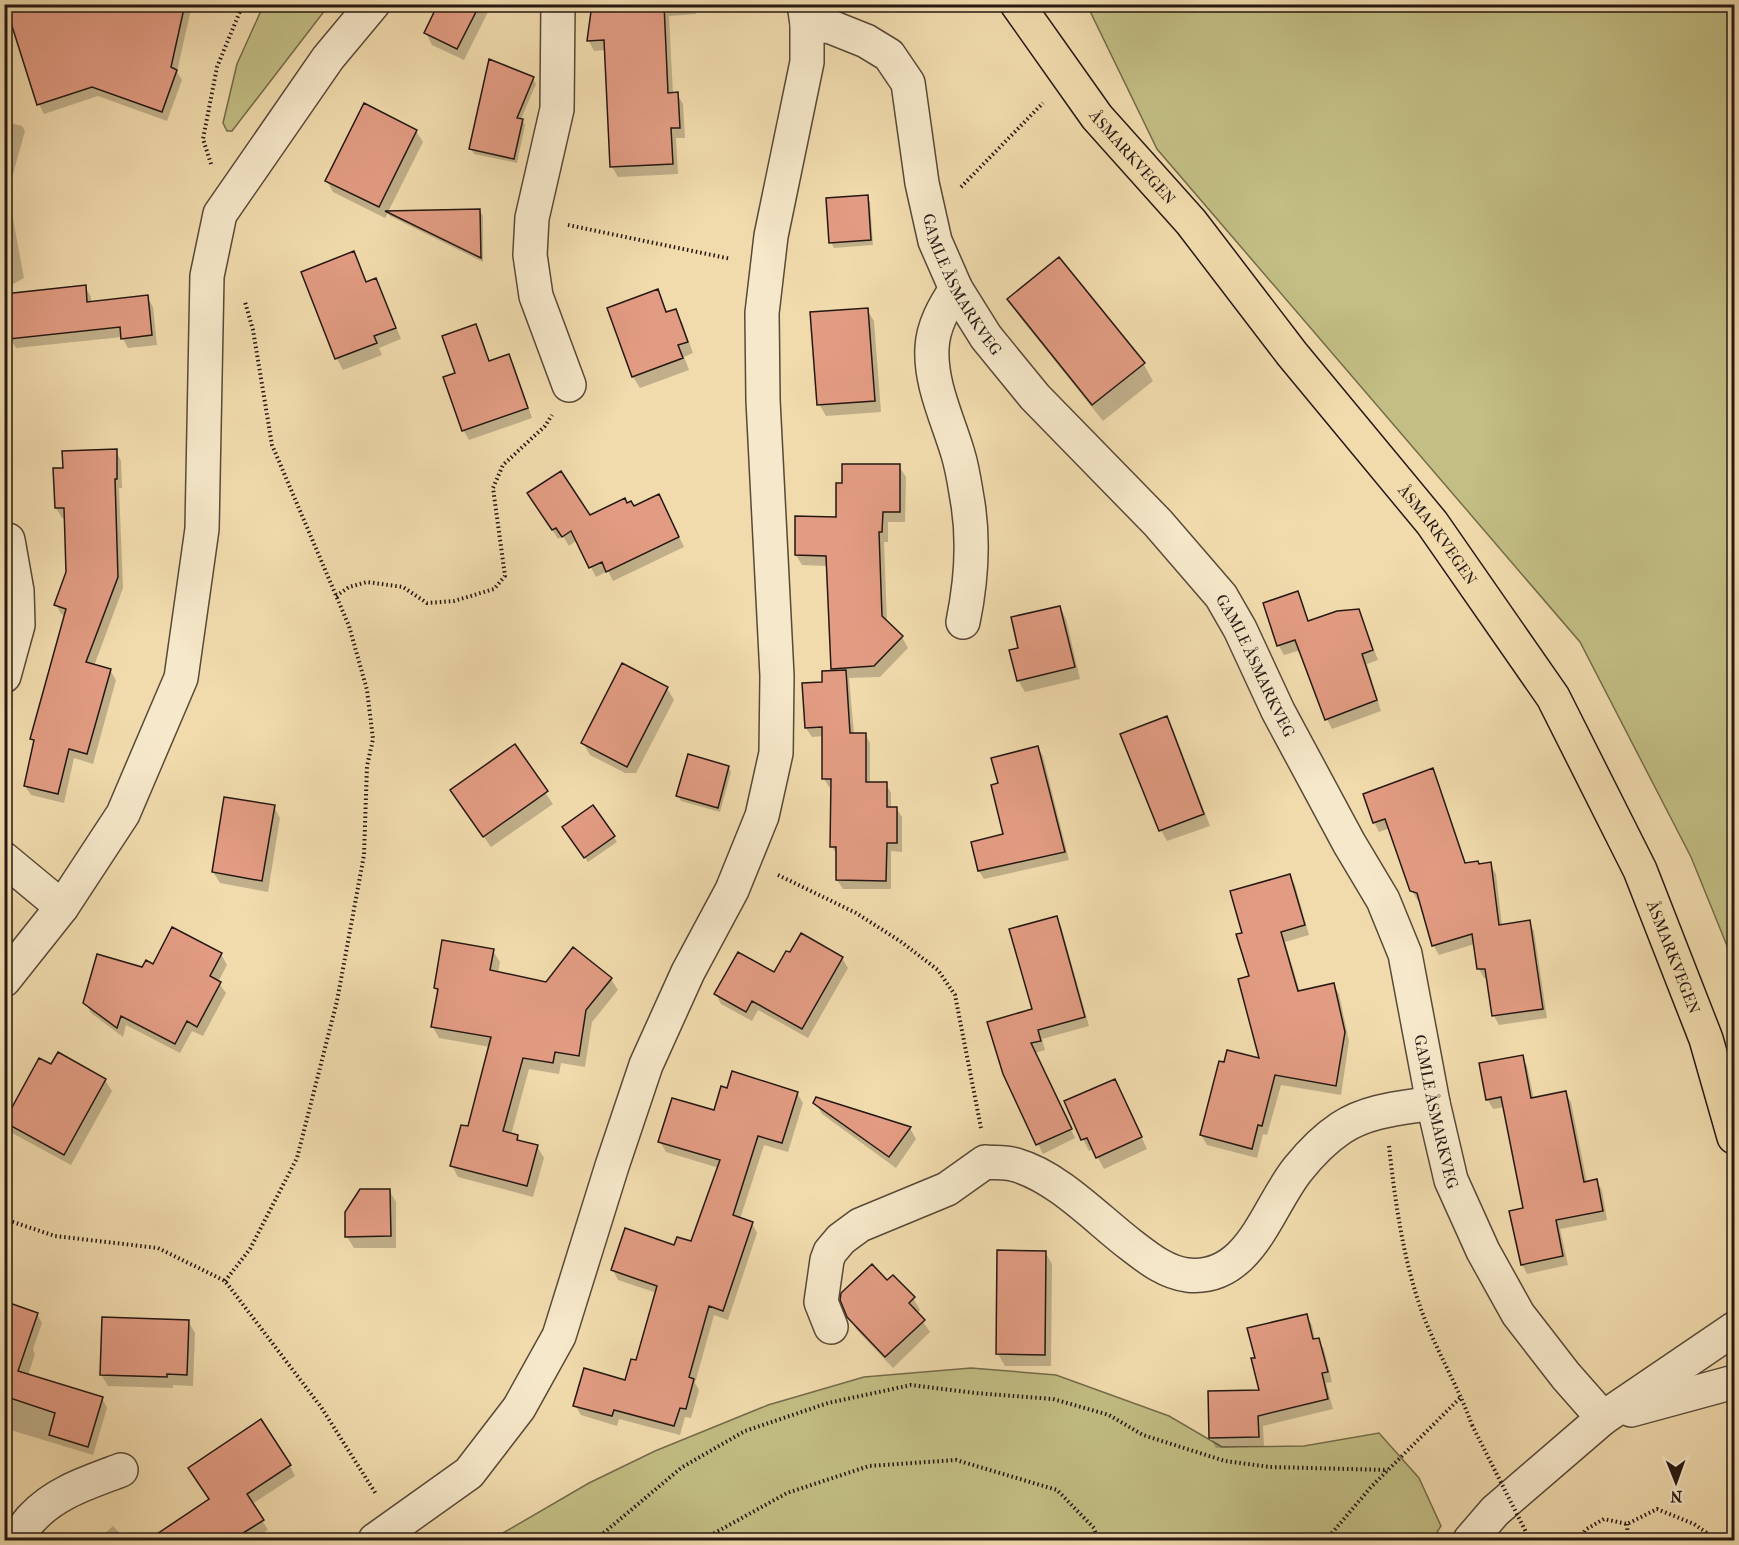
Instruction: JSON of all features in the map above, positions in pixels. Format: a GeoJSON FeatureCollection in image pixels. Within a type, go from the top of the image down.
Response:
{"type":"FeatureCollection","features":[{"type":"Feature","properties":{"kind":"main road","name":"ÅSMARKVEGEN"},"geometry":{"type":"LineString","coordinates":[[1017,4],[1097,117],[1191,222],[1292,354],[1432,523],[1553,697],[1640,870],[1706,1039],[1734,1137]]}},
{"type":"Feature","properties":{"kind":"street"},"geometry":{"type":"LineString","coordinates":[[4,980],[62,907],[123,814],[181,678],[202,529],[207,276],[220,214],[328,58],[373,4]]}},
{"type":"Feature","properties":{"kind":"street"},"geometry":{"type":"LineString","coordinates":[[558,4],[557,109],[532,218],[530,255],[536,296],[569,385]]}},
{"type":"Feature","properties":{"kind":"street"},"geometry":{"type":"LineString","coordinates":[[378,1539],[469,1473],[519,1408],[560,1336],[612,1166],[646,1065],[688,972],[732,890],[762,816],[776,753],[777,676],[763,389],[762,313],[771,236],[807,62],[805,14]]}},
{"type":"Feature","properties":{"kind":"street","name":"GAMLE ÅSMARKVEG"},"geometry":{"type":"LineString","coordinates":[[805,14],[874,45],[889,55],[908,83],[922,183],[935,242],[956,289],[986,337],[1035,397],[1158,523],[1221,596],[1240,629],[1278,711],[1349,843],[1383,900],[1405,954],[1432,1103],[1451,1180],[1483,1251],[1518,1314],[1566,1376],[1603,1418]]}},
{"type":"Feature","properties":{"kind":"street"},"geometry":{"type":"LineString","coordinates":[[956,289],[941,311],[932,346],[934,377],[959,456],[968,506],[971,556],[969,593],[963,622]]}},
{"type":"Feature","properties":{"kind":"street"},"geometry":{"type":"LineString","coordinates":[[4,676],[18,625],[17,591],[8,540]]}},
{"type":"Feature","properties":{"kind":"street"},"geometry":{"type":"LineString","coordinates":[[4,859],[62,907]]}},
{"type":"Feature","properties":{"kind":"street"},"geometry":{"type":"LineString","coordinates":[[831,1327],[821,1302],[827,1260],[830,1252],[841,1239],[860,1225],[946,1189],[978,1167],[1016,1164],[1044,1178],[1076,1199],[1156,1265],[1187,1275],[1217,1272],[1244,1253],[1262,1229],[1297,1169],[1341,1128],[1368,1115],[1432,1103]]}},
{"type":"Feature","properties":{"kind":"street"},"geometry":{"type":"LineString","coordinates":[[1470,1540],[1495,1511],[1603,1418],[1683,1366],[1734,1329]]}},
{"type":"Feature","properties":{"kind":"street"},"geometry":{"type":"LineString","coordinates":[[1603,1418],[1734,1382]]}},
{"type":"Feature","properties":{"kind":"street"},"geometry":{"type":"LineString","coordinates":[[17,1540],[31,1518],[45,1504],[64,1493],[121,1470]]}},
{"type":"Feature","properties":{"kind":"path"},"geometry":{"type":"LineString","coordinates":[[220,214],[212,165],[203,138],[217,67],[243,4]]}},
{"type":"Feature","properties":{"kind":"path"},"geometry":{"type":"LineString","coordinates":[[930,219],[1045,101],[1073,83]]}},
{"type":"Feature","properties":{"kind":"path"},"geometry":{"type":"LineString","coordinates":[[532,218],[767,266]]}},
{"type":"Feature","properties":{"kind":"path"},"geometry":{"type":"LineString","coordinates":[[225,1281],[250,1249],[297,1158],[337,1001],[364,855],[367,766],[373,739],[367,690],[349,626],[272,445],[253,330],[244,298]]}},
{"type":"Feature","properties":{"kind":"path"},"geometry":{"type":"LineString","coordinates":[[336,596],[349,587],[367,582],[403,587],[427,603],[454,602],[494,589],[505,576],[493,488],[503,465],[545,426],[569,385]]}},
{"type":"Feature","properties":{"kind":"path"},"geometry":{"type":"LineString","coordinates":[[744,860],[789,879],[856,913],[938,970],[955,994],[983,1141],[978,1167]]}},
{"type":"Feature","properties":{"kind":"path"},"geometry":{"type":"LineString","coordinates":[[1388,1110],[1389,1147],[1397,1207],[1412,1280],[1422,1314],[1462,1396],[1472,1425],[1530,1540]]}},
{"type":"Feature","properties":{"kind":"path"},"geometry":{"type":"LineString","coordinates":[[4,1219],[55,1236],[158,1248],[225,1281],[321,1407],[376,1493],[378,1539]]}},
{"type":"Feature","properties":{"kind":"path"},"geometry":{"type":"LineString","coordinates":[[592,1540],[600,1536],[681,1468],[745,1431],[828,1403],[911,1385],[1053,1399],[1109,1415],[1143,1435],[1225,1461],[1270,1467],[1389,1470]]}},
{"type":"Feature","properties":{"kind":"path"},"geometry":{"type":"LineString","coordinates":[[1326,1540],[1371,1487],[1462,1396]]}},
{"type":"Feature","properties":{"kind":"path"},"geometry":{"type":"LineString","coordinates":[[702,1540],[787,1493],[869,1466],[956,1460],[1057,1490],[1094,1528],[1098,1540]]}},
{"type":"Feature","properties":{"kind":"path"},"geometry":{"type":"LineString","coordinates":[[1580,1540],[1585,1530],[1604,1519],[1627,1524],[1657,1509],[1694,1524],[1717,1540]]}},
{"type":"Feature","properties":{"kind":"path"},"geometry":{"type":"LineString","coordinates":[[1627,1524],[1628,1540]]}},
{"type":"Feature","properties":{"kind":"shaded area"},"geometry":{"type":"Polygon","coordinates":[[[264,4],[329,5],[232,131],[227,131],[223,123],[237,64],[264,4]]]}},
{"type":"Feature","properties":{"kind":"shaded area"},"geometry":{"type":"Polygon","coordinates":[[[1087,5],[1734,5],[1734,963],[1691,857],[1580,642],[1157,149],[1087,5]]]}},
{"type":"Feature","properties":{"kind":"shaded area"},"geometry":{"type":"Polygon","coordinates":[[[971,1368],[1056,1375],[1169,1416],[1222,1447],[1304,1446],[1379,1433],[1419,1478],[1441,1526],[1432,1540],[491,1540],[589,1483],[655,1451],[768,1405],[864,1377],[971,1368]]]}},
{"type":"Feature","properties":{"kind":"building"},"geometry":{"type":"Polygon","coordinates":[[[5,4],[185,4],[171,67],[177,70],[162,112],[92,87],[37,105],[5,4]]]}},
{"type":"Feature","properties":{"kind":"building"},"geometry":{"type":"Polygon","coordinates":[[[438,4],[480,4],[457,49],[424,33],[438,4]]]}},
{"type":"Feature","properties":{"kind":"building"},"geometry":{"type":"Polygon","coordinates":[[[592,4],[664,4],[668,93],[678,92],[680,128],[671,128],[673,164],[610,167],[604,40],[587,41],[592,4]]]}},
{"type":"Feature","properties":{"kind":"building"},"geometry":{"type":"Polygon","coordinates":[[[489,59],[534,77],[517,118],[523,119],[514,159],[469,149],[489,59]]]}},
{"type":"Feature","properties":{"kind":"building"},"geometry":{"type":"Polygon","coordinates":[[[364,103],[417,130],[379,207],[325,181],[364,103]]]}},
{"type":"Feature","properties":{"kind":"building"},"geometry":{"type":"Polygon","coordinates":[[[868,195],[871,240],[829,243],[826,198],[868,195]]]}},
{"type":"Feature","properties":{"kind":"building"},"geometry":{"type":"Polygon","coordinates":[[[480,209],[481,258],[385,211],[480,209]]]}},
{"type":"Feature","properties":{"kind":"building"},"geometry":{"type":"Polygon","coordinates":[[[354,251],[366,282],[376,278],[396,328],[374,336],[377,343],[335,359],[301,272],[354,251]]]}},
{"type":"Feature","properties":{"kind":"building"},"geometry":{"type":"Polygon","coordinates":[[[1059,257],[1145,363],[1092,405],[1007,299],[1059,257]]]}},
{"type":"Feature","properties":{"kind":"building"},"geometry":{"type":"Polygon","coordinates":[[[86,285],[87,302],[148,295],[152,335],[121,339],[120,327],[9,339],[4,294],[86,285]]]}},
{"type":"Feature","properties":{"kind":"building"},"geometry":{"type":"Polygon","coordinates":[[[658,289],[666,312],[676,309],[688,342],[678,345],[683,358],[632,377],[607,308],[658,289]]]}},
{"type":"Feature","properties":{"kind":"building"},"geometry":{"type":"Polygon","coordinates":[[[868,308],[875,401],[817,405],[810,312],[868,308]]]}},
{"type":"Feature","properties":{"kind":"building"},"geometry":{"type":"Polygon","coordinates":[[[476,324],[489,361],[509,354],[528,408],[462,431],[443,377],[455,373],[442,336],[476,324]]]}},
{"type":"Feature","properties":{"kind":"building"},"geometry":{"type":"Polygon","coordinates":[[[117,449],[117,479],[115,479],[118,577],[86,662],[111,669],[87,754],[69,749],[58,794],[24,786],[34,740],[30,739],[66,609],[54,605],[66,572],[64,508],[55,508],[53,468],[63,468],[62,451],[117,449]]]}},
{"type":"Feature","properties":{"kind":"building"},"geometry":{"type":"Polygon","coordinates":[[[842,464],[900,464],[900,512],[883,512],[882,532],[879,532],[882,616],[903,636],[874,666],[831,669],[826,556],[795,555],[795,516],[836,517],[836,483],[842,483],[842,464]]]}},
{"type":"Feature","properties":{"kind":"building"},"geometry":{"type":"Polygon","coordinates":[[[561,471],[590,515],[625,498],[627,503],[631,501],[634,506],[659,494],[679,537],[606,572],[602,562],[589,568],[571,531],[562,537],[556,528],[552,530],[527,493],[561,471]]]}},
{"type":"Feature","properties":{"kind":"building"},"geometry":{"type":"Polygon","coordinates":[[[1298,591],[1308,621],[1337,611],[1359,609],[1373,650],[1362,654],[1377,700],[1325,720],[1295,640],[1277,646],[1263,603],[1298,591]]]}},
{"type":"Feature","properties":{"kind":"building"},"geometry":{"type":"Polygon","coordinates":[[[1060,606],[1075,667],[1017,681],[1009,650],[1018,648],[1011,617],[1060,606]]]}},
{"type":"Feature","properties":{"kind":"building"},"geometry":{"type":"Polygon","coordinates":[[[622,663],[668,687],[627,767],[581,743],[622,663]]]}},
{"type":"Feature","properties":{"kind":"building"},"geometry":{"type":"Polygon","coordinates":[[[846,670],[850,733],[866,733],[866,782],[887,782],[887,807],[897,807],[897,843],[887,843],[886,881],[836,880],[836,847],[830,847],[831,779],[822,779],[822,727],[805,728],[802,683],[822,682],[822,671],[846,670]]]}},
{"type":"Feature","properties":{"kind":"building"},"geometry":{"type":"Polygon","coordinates":[[[1167,716],[1204,814],[1159,831],[1120,734],[1167,716]]]}},
{"type":"Feature","properties":{"kind":"building"},"geometry":{"type":"Polygon","coordinates":[[[515,744],[548,791],[483,837],[450,790],[515,744]]]}},
{"type":"Feature","properties":{"kind":"building"},"geometry":{"type":"Polygon","coordinates":[[[1038,746],[1065,852],[978,871],[971,842],[1003,834],[991,785],[998,783],[991,758],[1038,746]]]}},
{"type":"Feature","properties":{"kind":"building"},"geometry":{"type":"Polygon","coordinates":[[[688,754],[729,766],[718,808],[676,796],[688,754]]]}},
{"type":"Feature","properties":{"kind":"building"},"geometry":{"type":"Polygon","coordinates":[[[1433,768],[1465,863],[1491,862],[1499,925],[1530,920],[1543,1009],[1492,1016],[1485,969],[1477,969],[1472,934],[1432,946],[1417,893],[1410,891],[1385,819],[1373,823],[1363,794],[1433,768]]]}},
{"type":"Feature","properties":{"kind":"building"},"geometry":{"type":"Polygon","coordinates":[[[224,797],[275,805],[262,881],[212,872],[224,797]]]}},
{"type":"Feature","properties":{"kind":"building"},"geometry":{"type":"Polygon","coordinates":[[[593,805],[615,836],[584,858],[562,827],[593,805]]]}},
{"type":"Feature","properties":{"kind":"building"},"geometry":{"type":"Polygon","coordinates":[[[1290,874],[1305,925],[1281,932],[1298,991],[1334,983],[1345,1032],[1336,1086],[1275,1075],[1262,1126],[1258,1125],[1252,1149],[1200,1135],[1219,1061],[1224,1062],[1227,1050],[1259,1058],[1238,979],[1249,976],[1236,934],[1242,933],[1230,891],[1290,874]]]}},
{"type":"Feature","properties":{"kind":"building"},"geometry":{"type":"Polygon","coordinates":[[[1057,916],[1085,1017],[1038,1030],[1041,1041],[1031,1043],[1072,1129],[1036,1145],[1003,1074],[987,1022],[1032,1009],[1009,929],[1057,916]]]}},
{"type":"Feature","properties":{"kind":"building"},"geometry":{"type":"Polygon","coordinates":[[[172,927],[222,953],[210,976],[221,982],[197,1027],[187,1021],[175,1044],[121,1016],[117,1028],[83,1003],[97,954],[142,967],[146,960],[153,964],[172,927]]]}},
{"type":"Feature","properties":{"kind":"building"},"geometry":{"type":"Polygon","coordinates":[[[801,933],[843,957],[802,1029],[752,1001],[746,1012],[714,994],[738,952],[774,972],[786,951],[790,952],[801,933]]]}},
{"type":"Feature","properties":{"kind":"building"},"geometry":{"type":"Polygon","coordinates":[[[442,940],[494,949],[490,970],[546,982],[573,947],[612,978],[586,1010],[579,1056],[555,1052],[553,1063],[523,1058],[503,1131],[518,1135],[517,1140],[538,1145],[527,1186],[450,1166],[461,1125],[468,1126],[491,1037],[431,1027],[438,989],[434,988],[442,940]]]}},
{"type":"Feature","properties":{"kind":"building"},"geometry":{"type":"Polygon","coordinates":[[[58,1052],[106,1079],[64,1155],[4,1122],[39,1058],[51,1064],[58,1052]]]}},
{"type":"Feature","properties":{"kind":"building"},"geometry":{"type":"Polygon","coordinates":[[[1523,1055],[1531,1098],[1566,1091],[1584,1182],[1597,1179],[1603,1211],[1556,1220],[1563,1256],[1521,1265],[1509,1211],[1523,1208],[1501,1097],[1486,1100],[1479,1063],[1523,1055]]]}},
{"type":"Feature","properties":{"kind":"building"},"geometry":{"type":"Polygon","coordinates":[[[732,1071],[798,1092],[782,1143],[758,1136],[733,1215],[753,1222],[723,1311],[709,1306],[689,1377],[694,1379],[686,1409],[680,1408],[674,1426],[614,1410],[612,1416],[573,1406],[584,1368],[625,1380],[631,1359],[636,1360],[657,1286],[611,1270],[625,1228],[674,1245],[677,1237],[691,1241],[720,1160],[658,1142],[672,1098],[714,1110],[721,1086],[727,1088],[732,1071]]]}},
{"type":"Feature","properties":{"kind":"building"},"geometry":{"type":"Polygon","coordinates":[[[1115,1079],[1142,1137],[1096,1158],[1087,1138],[1081,1140],[1064,1101],[1115,1079]]]}},
{"type":"Feature","properties":{"kind":"building"},"geometry":{"type":"Polygon","coordinates":[[[816,1097],[911,1127],[889,1157],[813,1103],[816,1097]]]}},
{"type":"Feature","properties":{"kind":"building"},"geometry":{"type":"Polygon","coordinates":[[[360,1189],[390,1189],[391,1236],[345,1237],[345,1212],[360,1189]]]}},
{"type":"Feature","properties":{"kind":"building"},"geometry":{"type":"Polygon","coordinates":[[[997,1250],[1046,1251],[1045,1355],[996,1354],[997,1250]]]}},
{"type":"Feature","properties":{"kind":"building"},"geometry":{"type":"Polygon","coordinates":[[[872,1264],[887,1280],[893,1275],[915,1297],[909,1303],[925,1320],[885,1357],[847,1317],[840,1300],[841,1293],[872,1264]]]}},
{"type":"Feature","properties":{"kind":"building"},"geometry":{"type":"Polygon","coordinates":[[[4,1301],[38,1313],[18,1371],[103,1397],[88,1447],[49,1435],[55,1413],[4,1396],[4,1301]]]}},
{"type":"Feature","properties":{"kind":"building"},"geometry":{"type":"Polygon","coordinates":[[[1307,1314],[1313,1339],[1319,1338],[1328,1372],[1322,1373],[1328,1399],[1258,1416],[1259,1437],[1209,1438],[1208,1391],[1259,1390],[1251,1358],[1255,1358],[1247,1328],[1307,1314]]]}},
{"type":"Feature","properties":{"kind":"building"},"geometry":{"type":"Polygon","coordinates":[[[102,1317],[189,1320],[187,1375],[167,1374],[167,1377],[100,1375],[102,1317]]]}},
{"type":"Feature","properties":{"kind":"building"},"geometry":{"type":"Polygon","coordinates":[[[261,1419],[291,1465],[247,1494],[264,1520],[232,1540],[148,1540],[209,1499],[188,1468],[261,1419]]]}}]}
